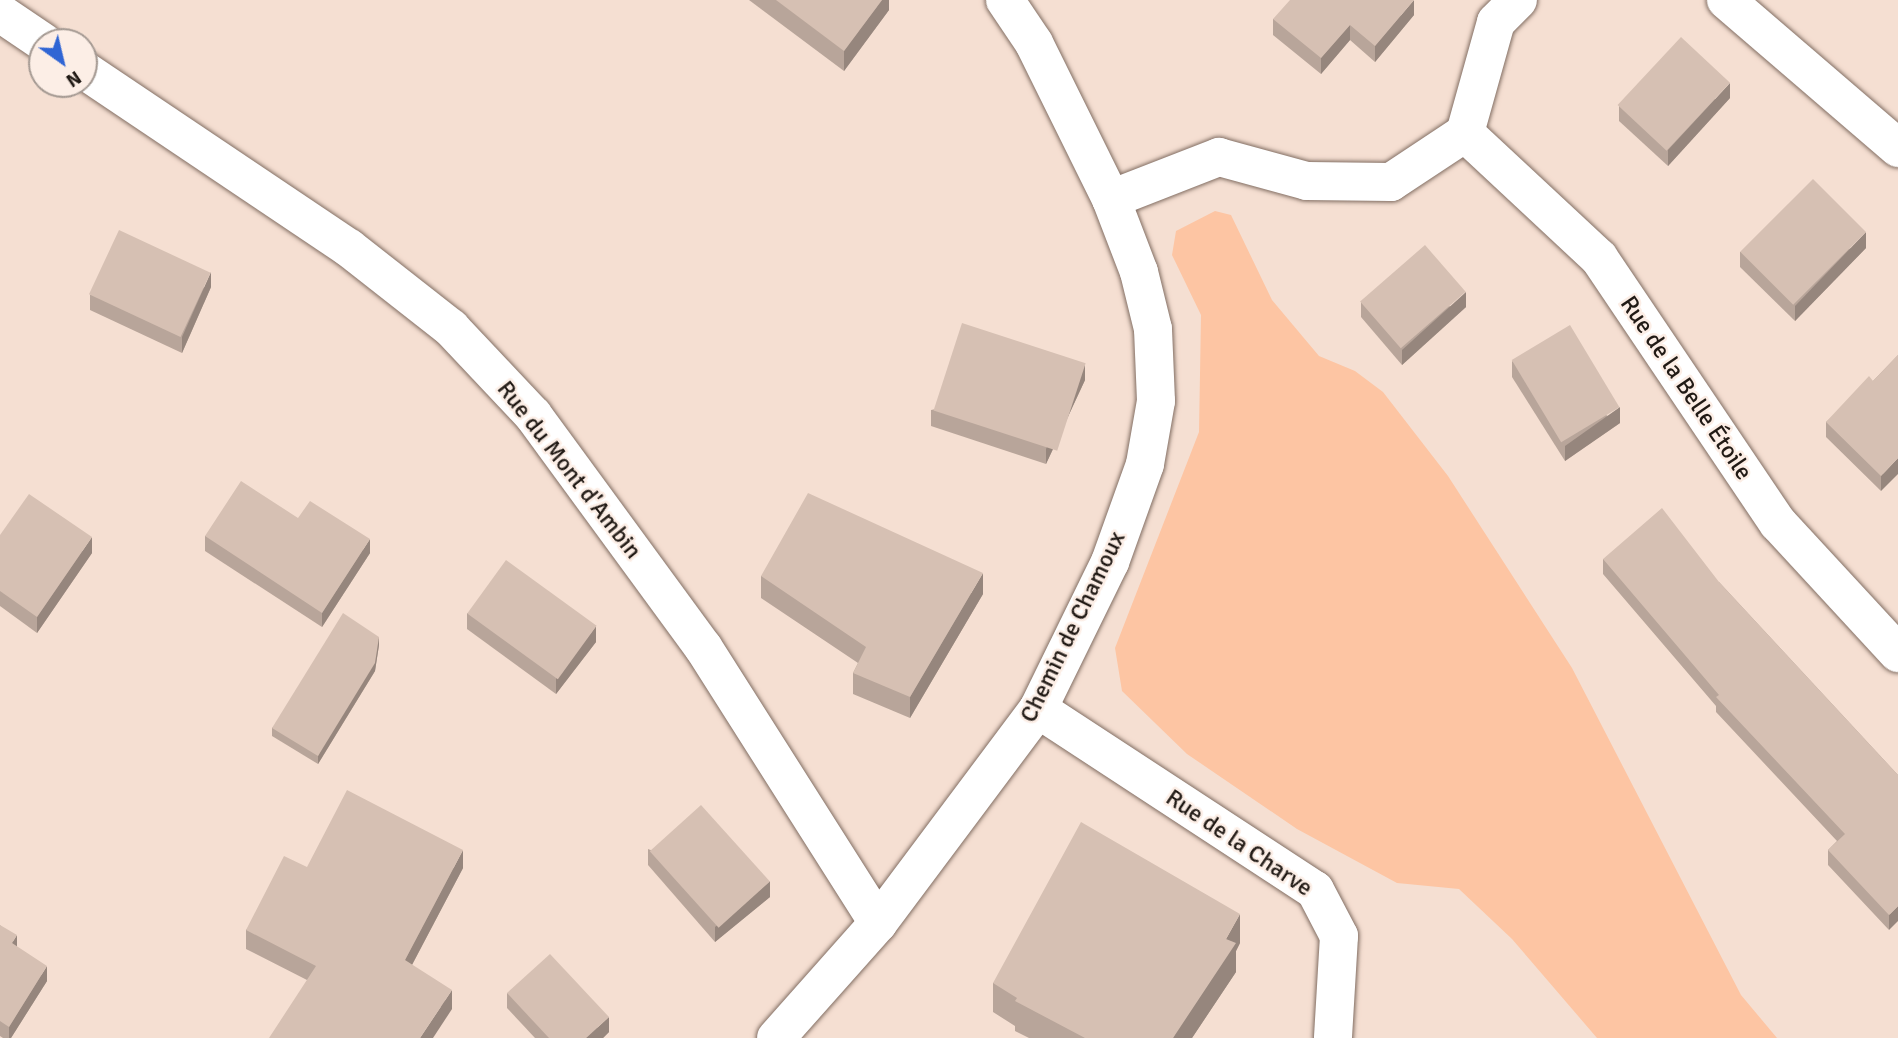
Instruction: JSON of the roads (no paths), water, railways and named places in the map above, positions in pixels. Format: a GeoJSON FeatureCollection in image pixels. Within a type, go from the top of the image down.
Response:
{"type":"FeatureCollection","features":[{"type":"Feature","properties":{"kind":"street","name":"Chemin de Chamoux"},"geometry":{"type":"LineString","coordinates":[[776,1038],[878,923],[1038,709],[1110,562],[1145,464],[1156,401],[1153,329],[1139,272],[1111,199],[1034,43],[1005,0]]}},
{"type":"Feature","properties":{"kind":"street"},"geometry":{"type":"LineString","coordinates":[[1111,199],[1219,157],[1307,181],[1391,182],[1465,132],[1496,22],[1518,0]]}},
{"type":"Feature","properties":{"kind":"street"},"geometry":{"type":"LineString","coordinates":[[1726,0],[1898,148]]}},
{"type":"Feature","properties":{"kind":"street"},"geometry":{"type":"LineString","coordinates":[[0,13],[28,32]]}},
{"type":"Feature","properties":{"kind":"street","name":"Rue du Mont d'Ambin"},"geometry":{"type":"LineString","coordinates":[[98,79],[349,248],[451,328],[524,405],[703,648],[878,923]]}},
{"type":"Feature","properties":{"kind":"street","name":"Rue de la Belle Étoile"},"geometry":{"type":"LineString","coordinates":[[1465,132],[1599,258],[1778,523],[1898,653]]}},
{"type":"Feature","properties":{"kind":"street","name":"Rue de la Charve"},"geometry":{"type":"LineString","coordinates":[[1038,709],[1315,890],[1339,936],[1333,1038]]}}]}
